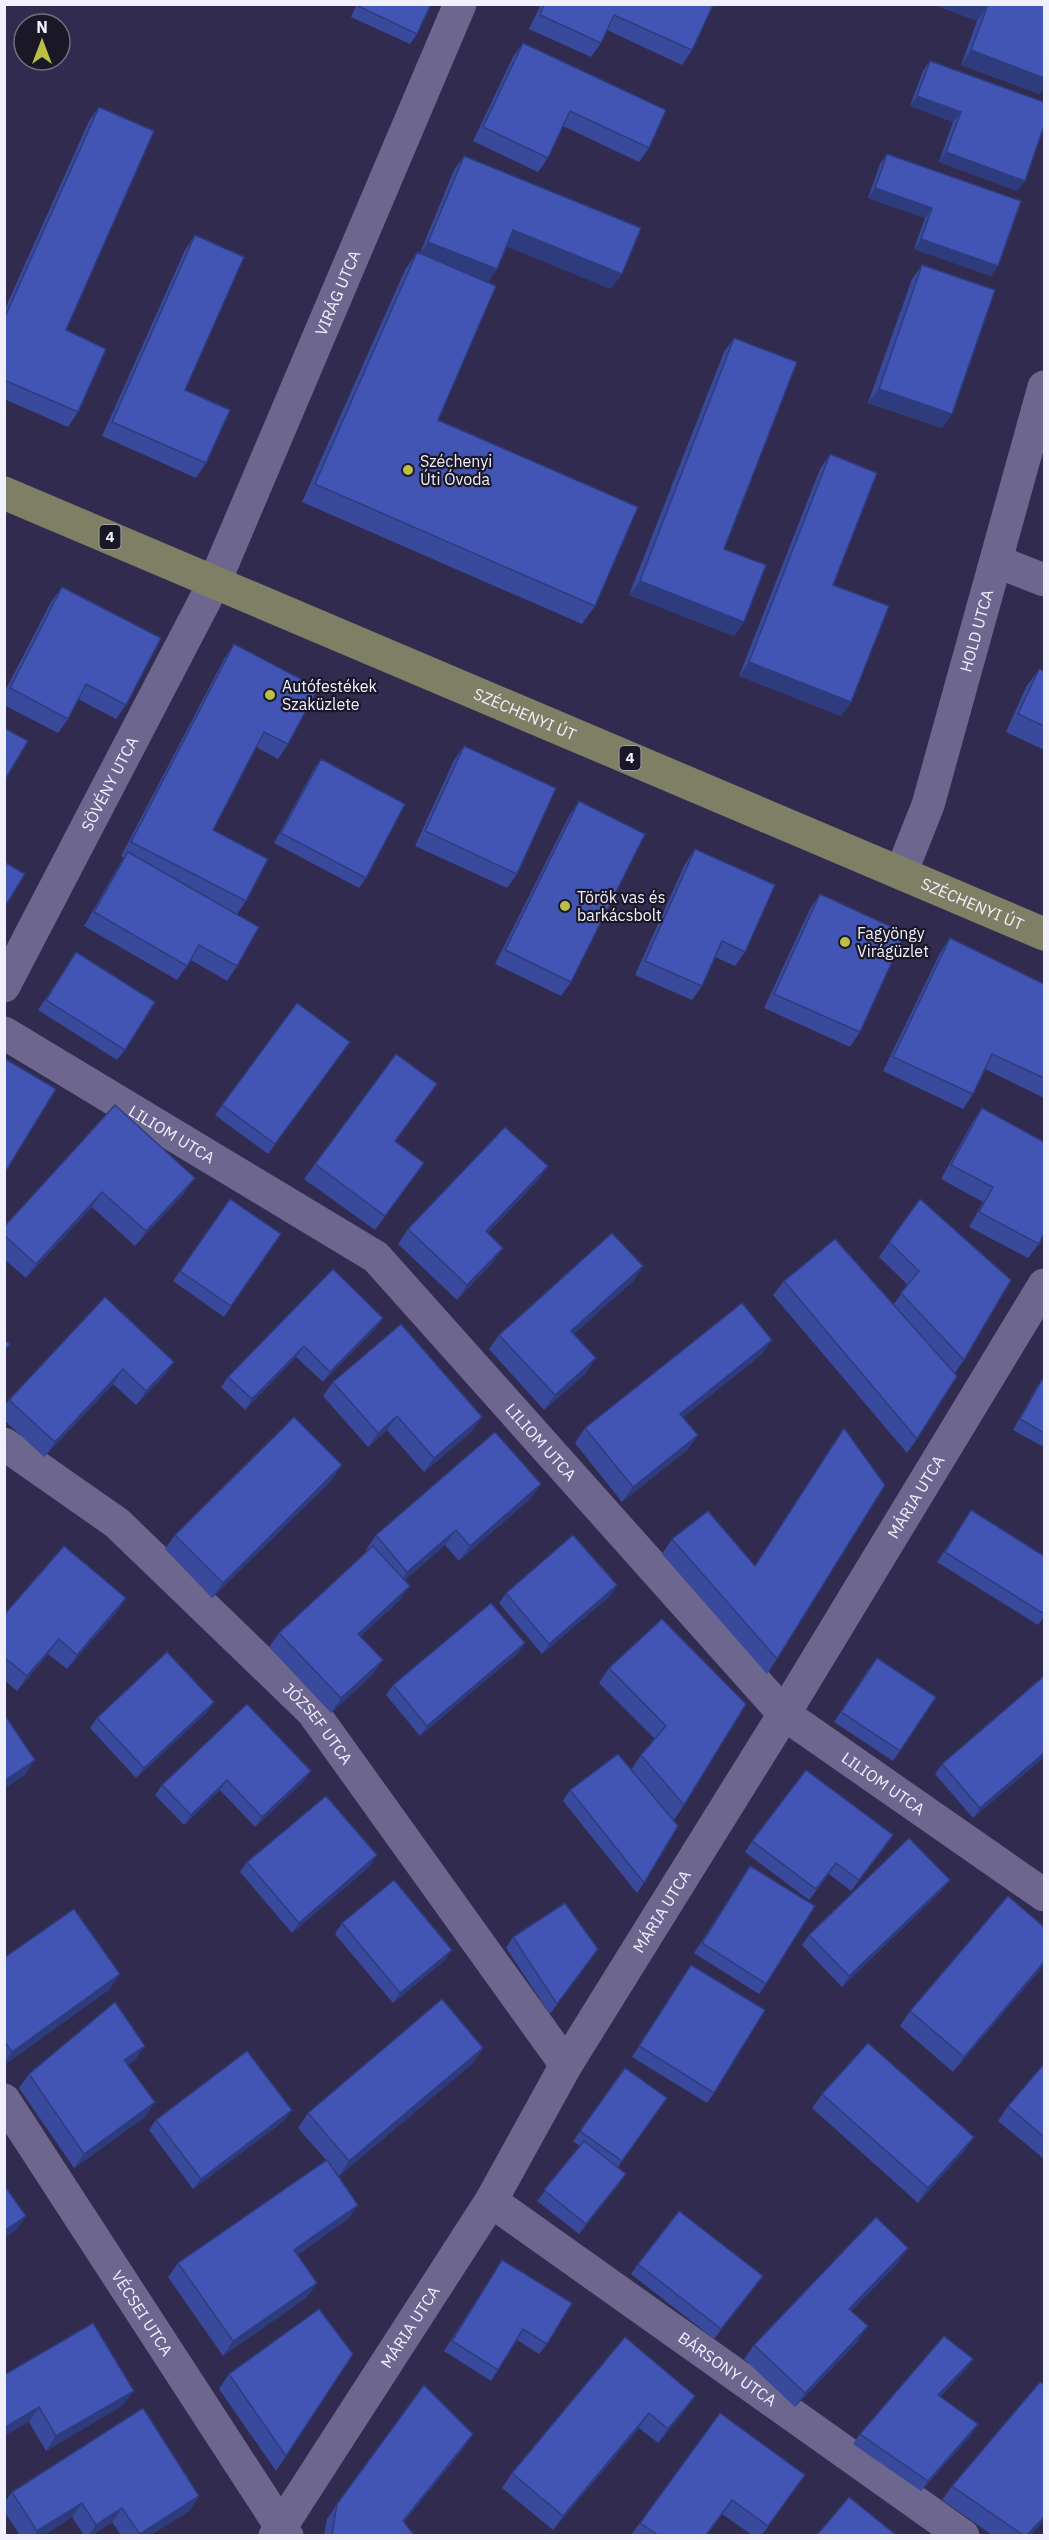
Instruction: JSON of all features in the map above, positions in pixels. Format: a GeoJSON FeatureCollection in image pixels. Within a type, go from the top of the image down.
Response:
{"type":"FeatureCollection","features":[{"type":"Feature","properties":{"kind":"main road","name":"SZÉCHENYI ÚT"},"geometry":{"type":"LineString","coordinates":[[4,493],[1044,934]]}},
{"type":"Feature","properties":{"kind":"street","name":"VIRÁG UTCA"},"geometry":{"type":"LineString","coordinates":[[215,581],[460,4]]}},
{"type":"Feature","properties":{"kind":"street","name":"HOLD UTCA"},"geometry":{"type":"LineString","coordinates":[[901,873],[928,805],[1044,387]]}},
{"type":"Feature","properties":{"kind":"street"},"geometry":{"type":"LineString","coordinates":[[996,561],[1044,580]]}},
{"type":"Feature","properties":{"kind":"street","name":"SÖVÉNY UTCA"},"geometry":{"type":"LineString","coordinates":[[4,986],[215,581]]}},
{"type":"Feature","properties":{"kind":"street","name":"LILIOM UTCA"},"geometry":{"type":"LineString","coordinates":[[4,1033],[376,1257],[784,1714],[1044,1895]]}},
{"type":"Feature","properties":{"kind":"street","name":"MÁRIA UTCA"},"geometry":{"type":"LineString","coordinates":[[281,2532],[491,2201],[566,2065],[784,1714],[1044,1285]]}},
{"type":"Feature","properties":{"kind":"street","name":"JÓZSEF UTCA"},"geometry":{"type":"LineString","coordinates":[[4,1444],[117,1522],[312,1712],[566,2065]]}},
{"type":"Feature","properties":{"kind":"street","name":"VÉCSEI UTCA"},"geometry":{"type":"LineString","coordinates":[[4,2100],[281,2532]]}},
{"type":"Feature","properties":{"kind":"street","name":"BÁRSONY UTCA"},"geometry":{"type":"LineString","coordinates":[[491,2201],[963,2535]]}},
{"type":"Feature","properties":{"kind":"building"},"geometry":{"type":"Polygon","coordinates":[[[359,4],[431,4],[417,34],[358,6],[359,4]]]}},
{"type":"Feature","properties":{"kind":"building"},"geometry":{"type":"Polygon","coordinates":[[[544,4],[713,5],[692,50],[614,15],[601,43],[540,15],[544,4]]]}},
{"type":"Feature","properties":{"kind":"building"},"geometry":{"type":"Polygon","coordinates":[[[981,4],[1044,4],[1044,78],[971,50],[987,7],[981,4]]]}},
{"type":"Feature","properties":{"kind":"building"},"geometry":{"type":"Polygon","coordinates":[[[523,43],[666,110],[649,148],[570,111],[548,158],[483,127],[523,43]]]}},
{"type":"Feature","properties":{"kind":"building"},"geometry":{"type":"Polygon","coordinates":[[[930,61],[1044,102],[1044,126],[1025,181],[946,152],[961,112],[917,96],[930,61]]]}},
{"type":"Feature","properties":{"kind":"building"},"geometry":{"type":"Polygon","coordinates":[[[99,107],[154,131],[66,330],[106,349],[78,412],[4,380],[4,319],[99,107]]]}},
{"type":"Feature","properties":{"kind":"building"},"geometry":{"type":"Polygon","coordinates":[[[887,154],[1021,201],[998,266],[921,239],[932,208],[875,188],[887,154]]]}},
{"type":"Feature","properties":{"kind":"building"},"geometry":{"type":"Polygon","coordinates":[[[464,156],[641,228],[622,274],[513,230],[497,269],[428,242],[464,156]]]}},
{"type":"Feature","properties":{"kind":"building"},"geometry":{"type":"Polygon","coordinates":[[[195,235],[244,257],[185,390],[230,410],[206,463],[112,422],[195,235]]]}},
{"type":"Feature","properties":{"kind":"building","name":"Széchenyi Úti Óvoda"},"geometry":{"type":"Polygon","coordinates":[[[417,252],[496,286],[438,420],[638,507],[595,606],[315,484],[417,252]]]}},
{"type":"Feature","properties":{"kind":"building"},"geometry":{"type":"Polygon","coordinates":[[[922,265],[995,290],[952,414],[879,389],[922,265]]]}},
{"type":"Feature","properties":{"kind":"building"},"geometry":{"type":"Polygon","coordinates":[[[734,338],[797,362],[724,549],[766,565],[744,622],[640,581],[734,338]]]}},
{"type":"Feature","properties":{"kind":"building"},"geometry":{"type":"Polygon","coordinates":[[[830,454],[877,473],[833,585],[889,606],[851,702],[749,662],[830,454]]]}},
{"type":"Feature","properties":{"kind":"building"},"geometry":{"type":"Polygon","coordinates":[[[62,587],[161,638],[126,705],[86,684],[68,719],[10,688],[62,587]]]}},
{"type":"Feature","properties":{"kind":"building"},"geometry":{"type":"Polygon","coordinates":[[[234,644],[318,688],[288,744],[264,732],[213,830],[268,859],[246,901],[131,842],[234,644]]]}},
{"type":"Feature","properties":{"kind":"building"},"geometry":{"type":"Polygon","coordinates":[[[1039,669],[1044,671],[1044,726],[1018,714],[1039,669]]]}},
{"type":"Feature","properties":{"kind":"building"},"geometry":{"type":"Polygon","coordinates":[[[4,728],[28,741],[4,781],[4,728]]]}},
{"type":"Feature","properties":{"kind":"building"},"geometry":{"type":"Polygon","coordinates":[[[464,746],[556,788],[517,874],[425,831],[464,746]]]}},
{"type":"Feature","properties":{"kind":"building"},"geometry":{"type":"Polygon","coordinates":[[[321,759],[405,804],[366,878],[281,833],[321,759]]]}},
{"type":"Feature","properties":{"kind":"building","name":"Török vas és barkácsbolt"},"geometry":{"type":"Polygon","coordinates":[[[579,801],[645,834],[571,982],[505,950],[579,801]]]}},
{"type":"Feature","properties":{"kind":"building"},"geometry":{"type":"Polygon","coordinates":[[[695,849],[775,885],[745,952],[722,941],[702,986],[645,961],[695,849]]]}},
{"type":"Feature","properties":{"kind":"building"},"geometry":{"type":"Polygon","coordinates":[[[128,852],[259,927],[237,966],[199,945],[187,966],[94,912],[128,852]]]}},
{"type":"Feature","properties":{"kind":"building"},"geometry":{"type":"Polygon","coordinates":[[[4,862],[25,874],[4,908],[4,862]]]}},
{"type":"Feature","properties":{"kind":"building"},"geometry":{"type":"Polygon","coordinates":[[[820,894],[905,933],[860,1032],[774,994],[820,894]]]}},
{"type":"Feature","properties":{"kind":"building"},"geometry":{"type":"Polygon","coordinates":[[[950,938],[1044,984],[1044,1078],[992,1054],[973,1094],[893,1057],[950,938]]]}},
{"type":"Feature","properties":{"kind":"building"},"geometry":{"type":"Polygon","coordinates":[[[76,952],[155,1002],[125,1050],[46,1000],[76,952]]]}},
{"type":"Feature","properties":{"kind":"building"},"geometry":{"type":"Polygon","coordinates":[[[297,1003],[350,1042],[275,1144],[222,1105],[297,1003]]]}},
{"type":"Feature","properties":{"kind":"building"},"geometry":{"type":"Polygon","coordinates":[[[396,1054],[437,1084],[395,1141],[424,1163],[385,1216],[315,1164],[396,1054]]]}},
{"type":"Feature","properties":{"kind":"building"},"geometry":{"type":"Polygon","coordinates":[[[4,1058],[56,1089],[7,1169],[4,1168],[4,1058]]]}},
{"type":"Feature","properties":{"kind":"building"},"geometry":{"type":"Polygon","coordinates":[[[115,1105],[195,1178],[146,1231],[102,1192],[36,1264],[4,1235],[4,1227],[115,1105]]]}},
{"type":"Feature","properties":{"kind":"building"},"geometry":{"type":"Polygon","coordinates":[[[982,1108],[1044,1142],[1044,1233],[1039,1244],[979,1212],[993,1187],[951,1165],[982,1108]]]}},
{"type":"Feature","properties":{"kind":"building"},"geometry":{"type":"Polygon","coordinates":[[[505,1127],[548,1166],[486,1231],[503,1248],[467,1285],[408,1229],[505,1127]]]}},
{"type":"Feature","properties":{"kind":"building"},"geometry":{"type":"Polygon","coordinates":[[[230,1199],[281,1234],[231,1306],[180,1271],[230,1199]]]}},
{"type":"Feature","properties":{"kind":"building"},"geometry":{"type":"Polygon","coordinates":[[[920,1199],[1011,1280],[964,1360],[901,1293],[919,1271],[889,1242],[920,1199]]]}},
{"type":"Feature","properties":{"kind":"building"},"geometry":{"type":"Polygon","coordinates":[[[612,1233],[643,1266],[571,1331],[596,1358],[555,1395],[499,1335],[612,1233]]]}},
{"type":"Feature","properties":{"kind":"building"},"geometry":{"type":"Polygon","coordinates":[[[835,1239],[957,1376],[917,1439],[784,1281],[835,1239]]]}},
{"type":"Feature","properties":{"kind":"building"},"geometry":{"type":"Polygon","coordinates":[[[333,1269],[383,1318],[330,1372],[304,1346],[252,1399],[228,1377],[333,1269]]]}},
{"type":"Feature","properties":{"kind":"building"},"geometry":{"type":"Polygon","coordinates":[[[105,1297],[174,1362],[146,1391],[123,1369],[55,1442],[9,1400],[105,1297]]]}},
{"type":"Feature","properties":{"kind":"building"},"geometry":{"type":"Polygon","coordinates":[[[742,1303],[772,1340],[680,1414],[698,1435],[633,1487],[585,1428],[742,1303]]]}},
{"type":"Feature","properties":{"kind":"building"},"geometry":{"type":"Polygon","coordinates":[[[401,1324],[482,1417],[434,1458],[397,1416],[378,1433],[333,1382],[401,1324]]]}},
{"type":"Feature","properties":{"kind":"building"},"geometry":{"type":"Polygon","coordinates":[[[4,1340],[10,1344],[4,1351],[4,1340]]]}},
{"type":"Feature","properties":{"kind":"building"},"geometry":{"type":"Polygon","coordinates":[[[1044,1379],[1044,1433],[1020,1419],[1044,1379]]]}},
{"type":"Feature","properties":{"kind":"building"},"geometry":{"type":"Polygon","coordinates":[[[294,1417],[342,1465],[223,1583],[175,1535],[294,1417]]]}},
{"type":"Feature","properties":{"kind":"building"},"geometry":{"type":"Polygon","coordinates":[[[844,1428],[885,1485],[777,1659],[672,1539],[708,1511],[755,1566],[844,1428]]]}},
{"type":"Feature","properties":{"kind":"building"},"geometry":{"type":"Polygon","coordinates":[[[495,1432],[541,1484],[470,1546],[456,1530],[407,1572],[376,1535],[495,1432]]]}},
{"type":"Feature","properties":{"kind":"building"},"geometry":{"type":"Polygon","coordinates":[[[971,1510],[1044,1556],[1044,1614],[945,1552],[971,1510]]]}},
{"type":"Feature","properties":{"kind":"building"},"geometry":{"type":"Polygon","coordinates":[[[573,1535],[617,1585],[549,1644],[506,1593],[573,1535]]]}},
{"type":"Feature","properties":{"kind":"building"},"geometry":{"type":"Polygon","coordinates":[[[64,1546],[126,1598],[77,1655],[59,1639],[27,1676],[4,1657],[4,1615],[64,1546]]]}},
{"type":"Feature","properties":{"kind":"building"},"geometry":{"type":"Polygon","coordinates":[[[373,1546],[410,1586],[358,1634],[383,1660],[341,1698],[279,1633],[373,1546]]]}},
{"type":"Feature","properties":{"kind":"building"},"geometry":{"type":"Polygon","coordinates":[[[491,1603],[525,1643],[427,1726],[393,1685],[491,1603]]]}},
{"type":"Feature","properties":{"kind":"building"},"geometry":{"type":"Polygon","coordinates":[[[662,1619],[746,1704],[684,1805],[641,1755],[666,1726],[609,1668],[662,1619]]]}},
{"type":"Feature","properties":{"kind":"building"},"geometry":{"type":"Polygon","coordinates":[[[167,1652],[214,1702],[144,1768],[97,1718],[167,1652]]]}},
{"type":"Feature","properties":{"kind":"building"},"geometry":{"type":"Polygon","coordinates":[[[877,1658],[936,1697],[900,1751],[841,1712],[877,1658]]]}},
{"type":"Feature","properties":{"kind":"building"},"geometry":{"type":"Polygon","coordinates":[[[1044,1676],[1044,1753],[980,1808],[942,1764],[1044,1676]]]}},
{"type":"Feature","properties":{"kind":"building"},"geometry":{"type":"Polygon","coordinates":[[[247,1704],[311,1771],[262,1817],[227,1780],[191,1815],[162,1785],[247,1704]]]}},
{"type":"Feature","properties":{"kind":"building"},"geometry":{"type":"Polygon","coordinates":[[[6,1717],[35,1760],[4,1781],[4,1718],[6,1717]]]}},
{"type":"Feature","properties":{"kind":"building"},"geometry":{"type":"Polygon","coordinates":[[[618,1754],[678,1826],[644,1883],[570,1790],[618,1754]]]}},
{"type":"Feature","properties":{"kind":"building"},"geometry":{"type":"Polygon","coordinates":[[[806,1770],[893,1835],[859,1880],[836,1863],[816,1889],[752,1841],[806,1770]]]}},
{"type":"Feature","properties":{"kind":"building"},"geometry":{"type":"Polygon","coordinates":[[[326,1796],[377,1855],[299,1923],[247,1862],[326,1796]]]}},
{"type":"Feature","properties":{"kind":"building"},"geometry":{"type":"Polygon","coordinates":[[[909,1838],[950,1880],[849,1976],[809,1935],[909,1838]]]}},
{"type":"Feature","properties":{"kind":"building"},"geometry":{"type":"Polygon","coordinates":[[[750,1866],[815,1906],[766,1984],[702,1943],[750,1866]]]}},
{"type":"Feature","properties":{"kind":"building"},"geometry":{"type":"Polygon","coordinates":[[[394,1880],[452,1950],[400,1993],[342,1923],[394,1880]]]}},
{"type":"Feature","properties":{"kind":"building"},"geometry":{"type":"Polygon","coordinates":[[[1008,1896],[1044,1927],[1044,1962],[964,2057],[910,2011],[1008,1896]]]}},
{"type":"Feature","properties":{"kind":"building"},"geometry":{"type":"Polygon","coordinates":[[[565,1903],[598,1949],[557,2004],[513,1937],[565,1903]]]}},
{"type":"Feature","properties":{"kind":"building"},"geometry":{"type":"Polygon","coordinates":[[[74,1909],[120,1974],[12,2052],[4,2041],[4,1958],[74,1909]]]}},
{"type":"Feature","properties":{"kind":"building"},"geometry":{"type":"Polygon","coordinates":[[[691,1965],[765,2010],[714,2093],[639,2046],[691,1965]]]}},
{"type":"Feature","properties":{"kind":"building"},"geometry":{"type":"Polygon","coordinates":[[[442,1999],[483,2048],[349,2161],[308,2113],[442,1999]]]}},
{"type":"Feature","properties":{"kind":"building"},"geometry":{"type":"Polygon","coordinates":[[[115,2002],[145,2046],[124,2060],[155,2102],[84,2154],[29,2074],[115,2002]]]}},
{"type":"Feature","properties":{"kind":"building"},"geometry":{"type":"Polygon","coordinates":[[[868,2043],[974,2137],[928,2188],[822,2094],[868,2043]]]}},
{"type":"Feature","properties":{"kind":"building"},"geometry":{"type":"Polygon","coordinates":[[[247,2051],[292,2110],[201,2179],[156,2120],[247,2051]]]}},
{"type":"Feature","properties":{"kind":"building"},"geometry":{"type":"Polygon","coordinates":[[[1044,2064],[1044,2137],[1008,2106],[1044,2064]]]}},
{"type":"Feature","properties":{"kind":"building"},"geometry":{"type":"Polygon","coordinates":[[[625,2068],[667,2098],[622,2161],[580,2131],[625,2068]]]}},
{"type":"Feature","properties":{"kind":"building"},"geometry":{"type":"Polygon","coordinates":[[[584,2141],[626,2174],[586,2224],[544,2190],[584,2141]]]}},
{"type":"Feature","properties":{"kind":"building"},"geometry":{"type":"Polygon","coordinates":[[[327,2160],[358,2205],[294,2250],[317,2283],[233,2341],[178,2263],[327,2160]]]}},
{"type":"Feature","properties":{"kind":"building"},"geometry":{"type":"Polygon","coordinates":[[[4,2185],[26,2216],[4,2231],[4,2185]]]}},
{"type":"Feature","properties":{"kind":"building"},"geometry":{"type":"Polygon","coordinates":[[[679,2211],[763,2276],[721,2329],[638,2264],[679,2211]]]}},
{"type":"Feature","properties":{"kind":"building"},"geometry":{"type":"Polygon","coordinates":[[[876,2217],[908,2248],[849,2309],[868,2326],[805,2393],[754,2345],[876,2217]]]}},
{"type":"Feature","properties":{"kind":"building"},"geometry":{"type":"Polygon","coordinates":[[[502,2260],[572,2303],[547,2344],[523,2329],[498,2370],[452,2341],[502,2260]]]}},
{"type":"Feature","properties":{"kind":"building"},"geometry":{"type":"Polygon","coordinates":[[[319,2309],[353,2354],[286,2456],[229,2374],[319,2309]]]}},
{"type":"Feature","properties":{"kind":"building"},"geometry":{"type":"Polygon","coordinates":[[[93,2323],[134,2391],[56,2436],[39,2407],[4,2428],[4,2375],[93,2323]]]}},
{"type":"Feature","properties":{"kind":"building"},"geometry":{"type":"Polygon","coordinates":[[[944,2336],[973,2359],[938,2395],[978,2424],[928,2481],[860,2434],[944,2336]]]}},
{"type":"Feature","properties":{"kind":"building"},"geometry":{"type":"Polygon","coordinates":[[[625,2337],[695,2396],[668,2429],[649,2413],[563,2516],[512,2473],[625,2337]]]}},
{"type":"Feature","properties":{"kind":"building"},"geometry":{"type":"Polygon","coordinates":[[[1040,2382],[1044,2385],[1044,2517],[1027,2535],[1023,2535],[952,2486],[1040,2382]]]}},
{"type":"Feature","properties":{"kind":"building"},"geometry":{"type":"Polygon","coordinates":[[[424,2385],[473,2434],[403,2521],[414,2535],[332,2535],[337,2504],[424,2385]]]}},
{"type":"Feature","properties":{"kind":"building"},"geometry":{"type":"Polygon","coordinates":[[[143,2408],[199,2496],[140,2534],[122,2508],[96,2525],[82,2503],[37,2531],[12,2492],[143,2408]]]}},
{"type":"Feature","properties":{"kind":"building"},"geometry":{"type":"Polygon","coordinates":[[[720,2413],[805,2475],[768,2526],[732,2500],[706,2535],[658,2535],[640,2523],[720,2413]]]}},
{"type":"Feature","properties":{"kind":"building"},"geometry":{"type":"Polygon","coordinates":[[[849,2497],[896,2535],[817,2535],[849,2497]]]}},
{"type":"Feature","properties":{"kind":"place","name":"Széchenyi Úti Óvoda"},"geometry":{"type":"Point","coordinates":[408,470]}},
{"type":"Feature","properties":{"kind":"place","name":"Autófestékek Szaküzlete"},"geometry":{"type":"Point","coordinates":[270,695]}},
{"type":"Feature","properties":{"kind":"place","name":"Török vas és barkácsbolt"},"geometry":{"type":"Point","coordinates":[565,906]}},
{"type":"Feature","properties":{"kind":"place","name":"Fagyöngy Virágüzlet"},"geometry":{"type":"Point","coordinates":[845,942]}}]}
